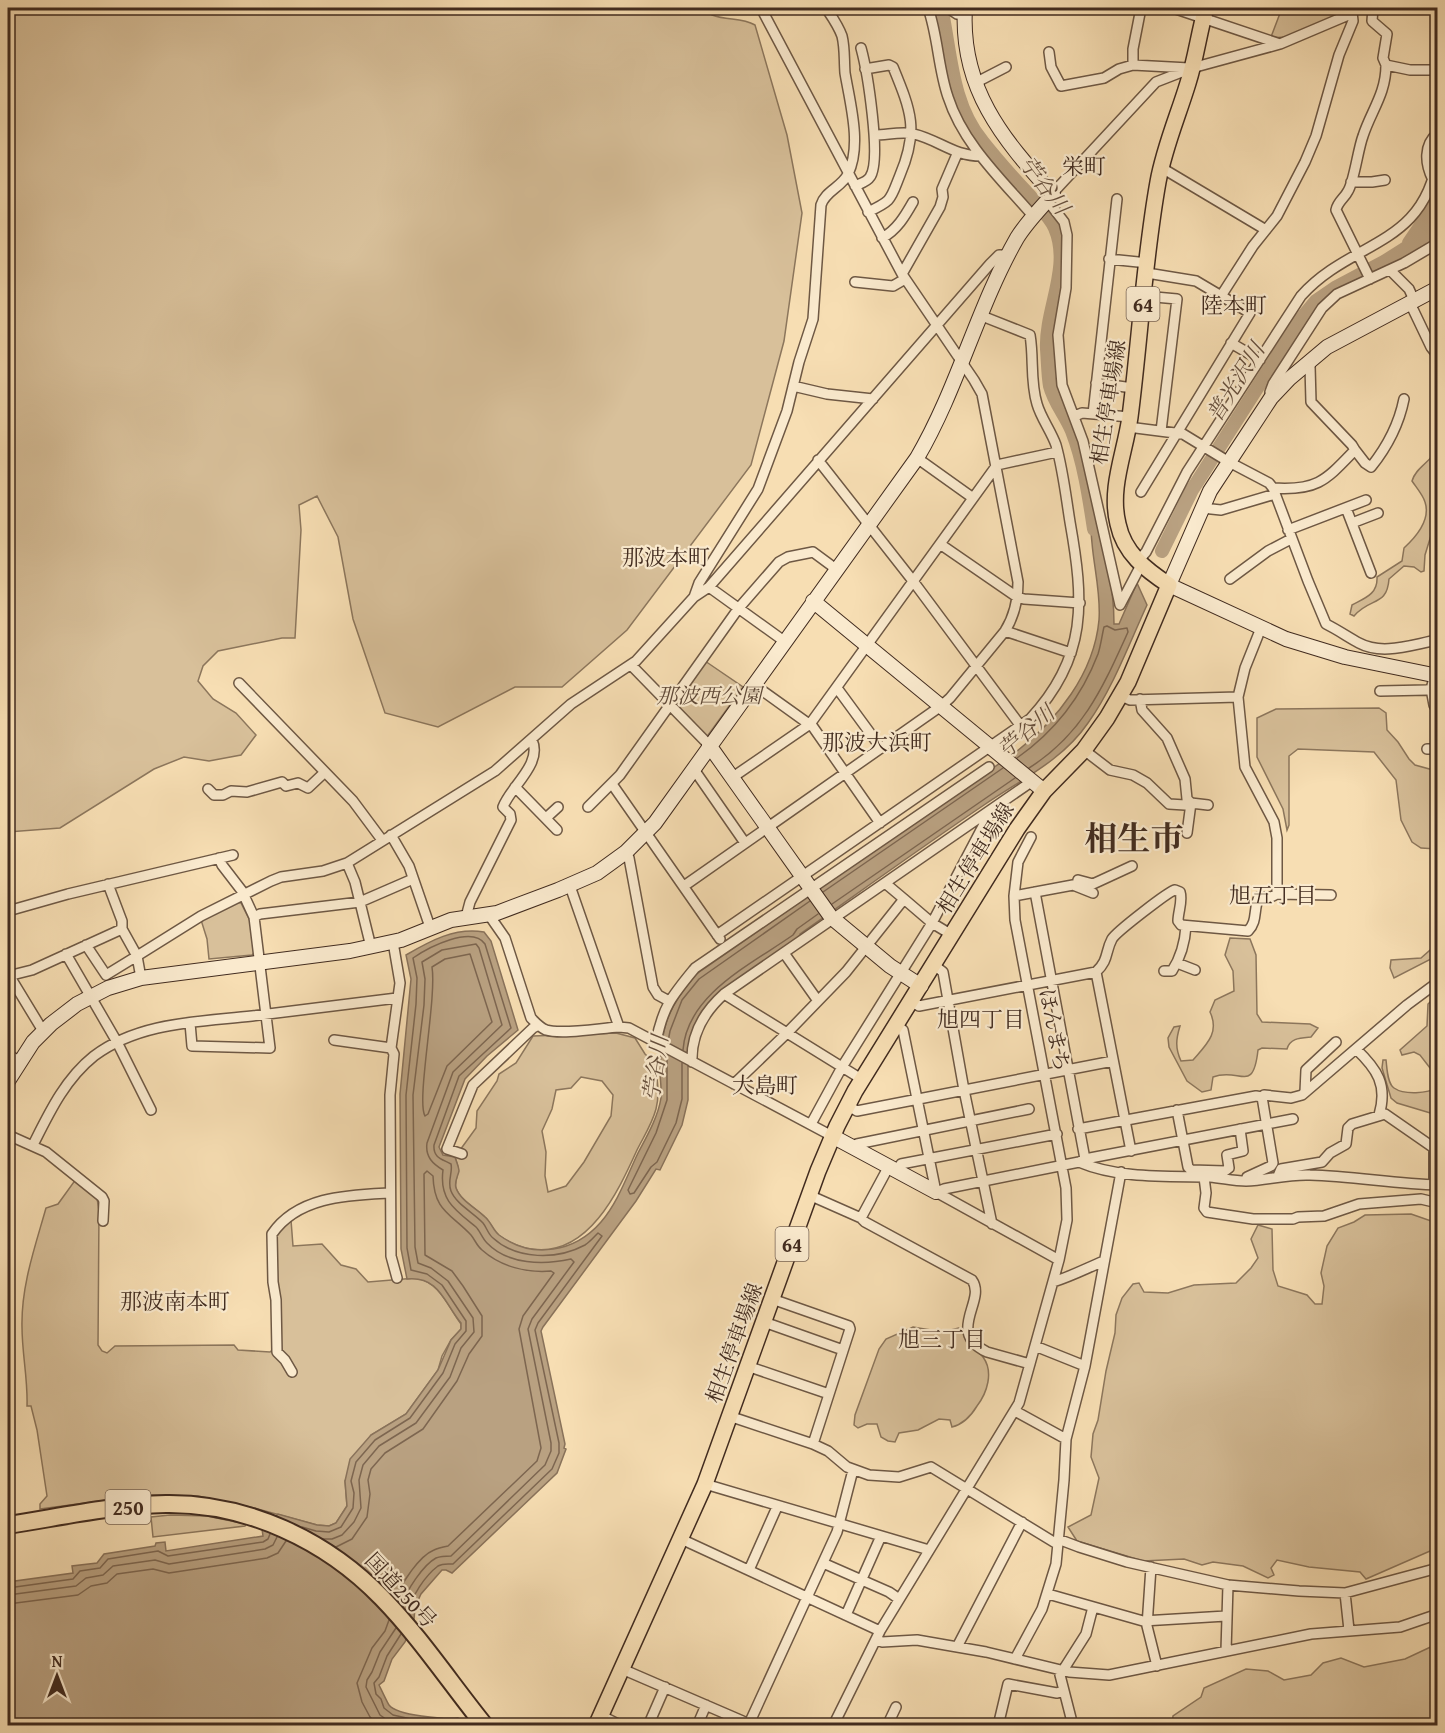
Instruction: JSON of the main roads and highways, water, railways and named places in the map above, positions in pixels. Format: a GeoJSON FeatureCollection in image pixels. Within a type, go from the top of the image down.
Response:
{"type":"FeatureCollection","features":[{"type":"Feature","properties":{"kind":"highway","name":"国道250号"},"geometry":{"type":"LineString","coordinates":[[8,1525],[128,1507],[168,1504],[200,1506],[248,1516],[300,1536],[342,1562],[383,1599],[485,1725]]}},
{"type":"Feature","properties":{"kind":"main road","name":"相生停車場線"},"geometry":{"type":"LineString","coordinates":[[598,1720],[705,1484],[832,1136],[863,1080],[1002,853],[1044,791],[1084,750],[1103,724],[1120,696],[1169,585],[1139,563],[1125,543],[1116,514],[1116,481],[1129,422],[1155,199],[1161,169],[1192,68],[1205,13]]}},
{"type":"Feature","properties":{"kind":"water"},"geometry":{"type":"Polygon","coordinates":[[[1091,492],[1110,574],[1114,624],[1119,624],[1137,583],[1147,605],[1120,666],[1088,723],[1066,748],[1040,769],[892,869],[716,997],[688,1063],[688,1100],[682,1125],[660,1170],[656,1169],[636,1201],[543,1327],[541,1331],[566,1449],[557,1473],[452,1573],[442,1570],[421,1594],[405,1642],[392,1659],[384,1681],[379,1685],[388,1704],[394,1709],[422,1716],[458,1718],[460,1722],[456,1726],[8,1725],[8,1582],[73,1573],[72,1566],[97,1563],[104,1554],[155,1546],[156,1543],[165,1542],[166,1551],[263,1536],[262,1529],[278,1514],[317,1525],[329,1526],[336,1523],[347,1506],[345,1481],[350,1459],[371,1435],[406,1414],[438,1370],[451,1340],[461,1329],[461,1323],[434,1286],[418,1279],[407,1279],[401,1249],[400,1094],[411,979],[406,955],[453,933],[484,932],[491,941],[518,1030],[487,1056],[465,1079],[439,1147],[443,1155],[455,1157],[459,1169],[455,1184],[458,1192],[487,1219],[499,1235],[512,1243],[539,1250],[566,1246],[579,1240],[601,1222],[612,1206],[652,1126],[661,1098],[662,1042],[667,1019],[678,998],[695,975],[1016,752],[1046,725],[1071,694],[1090,659],[1099,620],[1091,537],[1091,492]]]}},
{"type":"Feature","properties":{"kind":"waterway","name":"苧谷川"},"geometry":{"type":"LineString","coordinates":[[939,8],[943,17],[959,97],[972,127],[1005,169],[1044,211],[1055,228],[1061,258],[1047,334],[1049,382],[1080,455],[1094,529]]}},
{"type":"Feature","properties":{"kind":"waterway"},"geometry":{"type":"LineString","coordinates":[[1409,243],[1434,206],[1438,192]]}},
{"type":"Feature","properties":{"kind":"waterway","name":"普光沢川"},"geometry":{"type":"LineString","coordinates":[[1162,551],[1192,490],[1301,319],[1316,301],[1438,228]]}},
{"type":"Feature","properties":{"kind":"district","name":"栄町"},"geometry":{"type":"Point","coordinates":[1084,166]}},
{"type":"Feature","properties":{"kind":"district","name":"陸本町"},"geometry":{"type":"Point","coordinates":[1234,305]}},
{"type":"Feature","properties":{"kind":"district","name":"那波本町"},"geometry":{"type":"Point","coordinates":[666,557]}},
{"type":"Feature","properties":{"kind":"district","name":"那波大浜町"},"geometry":{"type":"Point","coordinates":[877,742]}},
{"type":"Feature","properties":{"kind":"district","name":"相生市"},"geometry":{"type":"Point","coordinates":[1134,838]}},
{"type":"Feature","properties":{"kind":"district","name":"旭五丁目"},"geometry":{"type":"Point","coordinates":[1273,895]}},
{"type":"Feature","properties":{"kind":"district","name":"旭四丁目"},"geometry":{"type":"Point","coordinates":[981,1019]}},
{"type":"Feature","properties":{"kind":"district","name":"大島町"},"geometry":{"type":"Point","coordinates":[765,1085]}},
{"type":"Feature","properties":{"kind":"district","name":"那波南本町"},"geometry":{"type":"Point","coordinates":[175,1301]}},
{"type":"Feature","properties":{"kind":"district","name":"旭三丁目"},"geometry":{"type":"Point","coordinates":[942,1339]}},
{"type":"Feature","properties":{"kind":"park label","name":"那波西公園"},"geometry":{"type":"Point","coordinates":[709,695]}}]}
